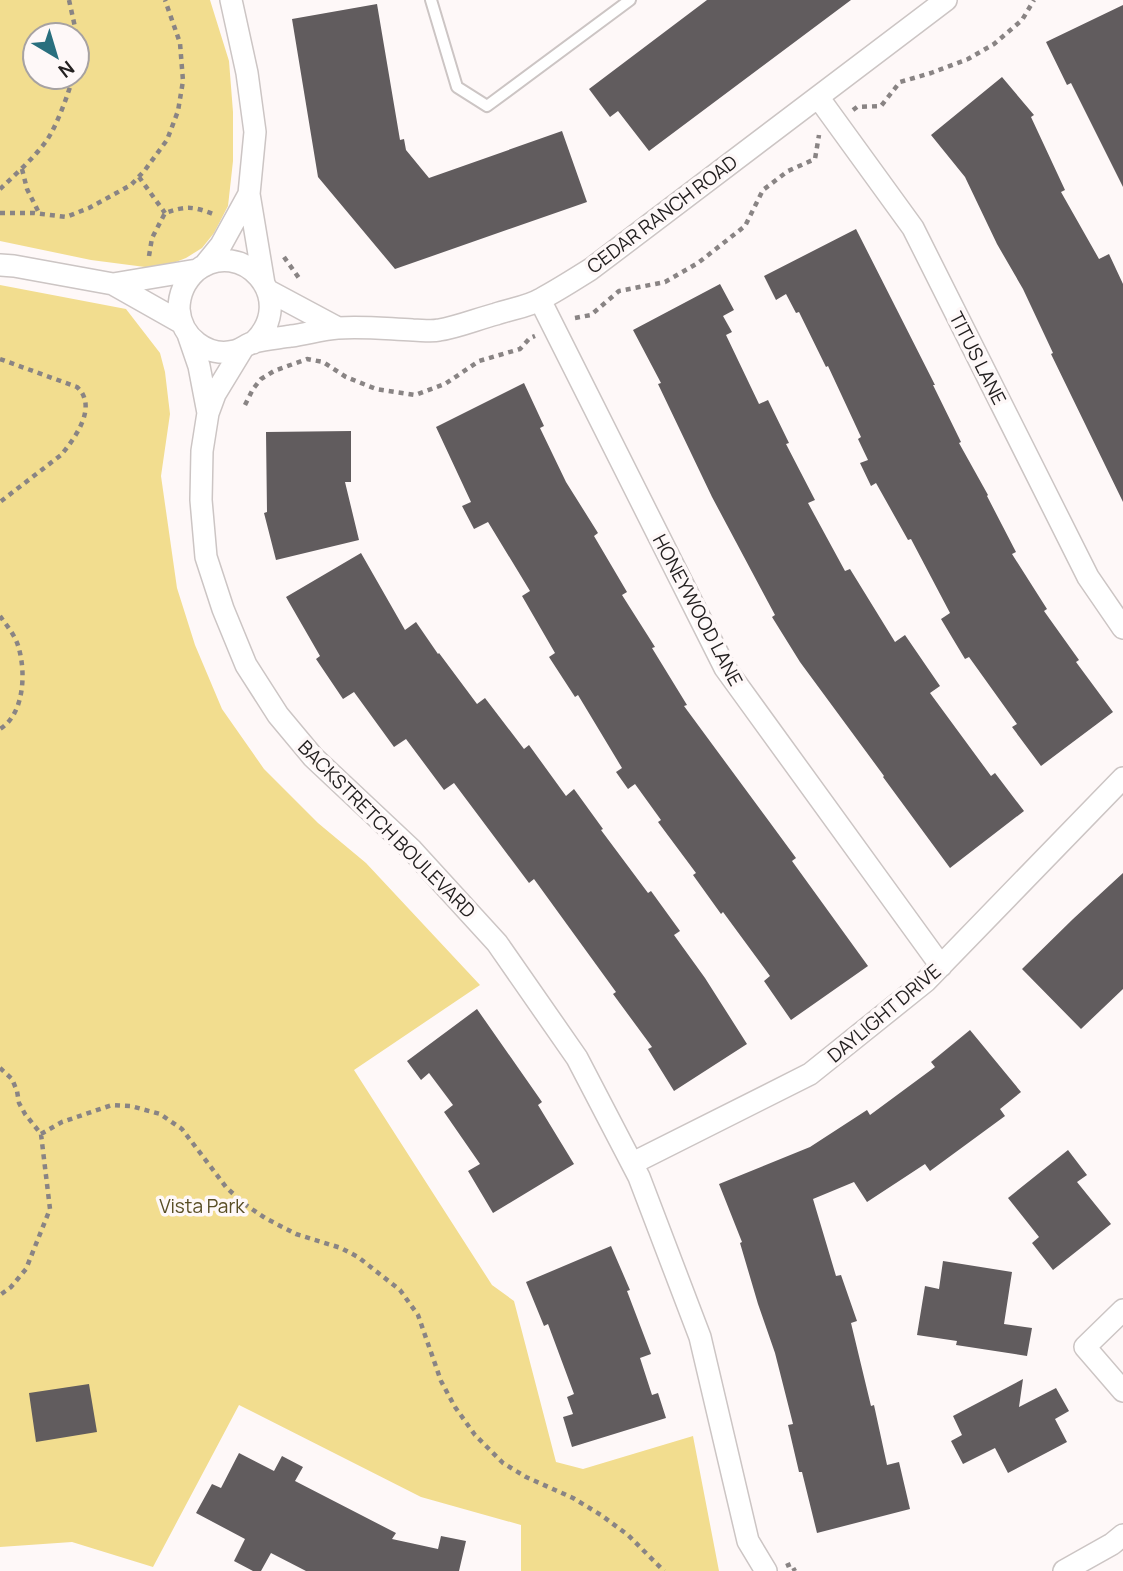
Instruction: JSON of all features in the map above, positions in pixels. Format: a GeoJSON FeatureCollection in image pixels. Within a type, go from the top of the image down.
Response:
{"type":"FeatureCollection","features":[{"type":"Feature","properties":{"kind":"street"},"geometry":{"type":"LineString","coordinates":[[231,0],[247,73],[255,132],[249,194],[270,309],[265,328],[248,345],[234,352],[214,351],[195,342],[185,328],[180,313],[181,294],[190,277],[220,245],[249,194]]}},
{"type":"Feature","properties":{"kind":"street","name":"CEDAR RANCH ROAD"},"geometry":{"type":"LineString","coordinates":[[248,345],[338,328],[438,331],[540,300],[591,269],[946,0]]}},
{"type":"Feature","properties":{"kind":"street","name":"TITUS LANE"},"geometry":{"type":"LineString","coordinates":[[818,97],[913,228],[1088,578],[1123,628]]}},
{"type":"Feature","properties":{"kind":"street"},"geometry":{"type":"LineString","coordinates":[[0,265],[113,284],[201,268],[223,261],[233,262],[251,270],[266,287]]}},
{"type":"Feature","properties":{"kind":"street"},"geometry":{"type":"LineString","coordinates":[[113,284],[185,328]]}},
{"type":"Feature","properties":{"kind":"street","name":"CEDAR RANCH ROAD"},"geometry":{"type":"LineString","coordinates":[[266,287],[338,328]]}},
{"type":"Feature","properties":{"kind":"street","name":"HONEYWOOD LANE"},"geometry":{"type":"LineString","coordinates":[[540,300],[725,668],[941,966]]}},
{"type":"Feature","properties":{"kind":"street","name":"BACKSTRETCH BOULEVARD"},"geometry":{"type":"LineString","coordinates":[[185,328],[199,366],[208,413]]}},
{"type":"Feature","properties":{"kind":"street","name":"BACKSTRETCH BOULEVARD"},"geometry":{"type":"LineString","coordinates":[[248,345],[215,394],[208,413],[202,451],[201,500],[205,557],[223,609],[247,665],[278,715],[313,757],[412,850],[498,943],[577,1058],[633,1163],[700,1337],[748,1541],[766,1571]]}},
{"type":"Feature","properties":{"kind":"street","name":"DAYLIGHT DRIVE"},"geometry":{"type":"LineString","coordinates":[[633,1163],[810,1074],[926,981],[1123,778]]}},
{"type":"Feature","properties":{"kind":"street"},"geometry":{"type":"LineString","coordinates":[[1123,1310],[1084,1348],[1123,1391]]}},
{"type":"Feature","properties":{"kind":"street"},"geometry":{"type":"LineString","coordinates":[[1064,1571],[1123,1535]]}},
{"type":"Feature","properties":{"kind":"street","name":"BACKSTRETCH BOULEVARD"},"geometry":{"type":"LineString","coordinates":[[745,1571],[748,1541]]}},
{"type":"Feature","properties":{"kind":"lane"},"geometry":{"type":"LineString","coordinates":[[432,0],[457,87],[487,106],[630,0]]}},
{"type":"Feature","properties":{"kind":"path"},"geometry":{"type":"LineString","coordinates":[[69,0],[74,21]]}},
{"type":"Feature","properties":{"kind":"path"},"geometry":{"type":"LineString","coordinates":[[0,213],[66,216],[89,208],[131,185],[139,177],[167,139],[178,111],[183,81],[180,43],[165,0]]}},
{"type":"Feature","properties":{"kind":"path"},"geometry":{"type":"LineString","coordinates":[[0,189],[47,139],[68,91]]}},
{"type":"Feature","properties":{"kind":"path"},"geometry":{"type":"LineString","coordinates":[[22,168],[27,189],[40,214]]}},
{"type":"Feature","properties":{"kind":"path"},"geometry":{"type":"LineString","coordinates":[[139,177],[165,213]]}},
{"type":"Feature","properties":{"kind":"path"},"geometry":{"type":"LineString","coordinates":[[149,256],[152,238],[165,213],[188,206],[216,216]]}},
{"type":"Feature","properties":{"kind":"path"},"geometry":{"type":"LineString","coordinates":[[282,254],[303,283]]}},
{"type":"Feature","properties":{"kind":"path"},"geometry":{"type":"LineString","coordinates":[[0,359],[77,387],[87,405],[84,418],[61,455],[0,502]]}},
{"type":"Feature","properties":{"kind":"path"},"geometry":{"type":"LineString","coordinates":[[0,616],[19,647],[22,686],[12,718],[0,729]]}},
{"type":"Feature","properties":{"kind":"path"},"geometry":{"type":"LineString","coordinates":[[0,1068],[12,1079],[19,1103],[41,1134],[50,1209],[26,1269],[11,1287],[0,1295]]}},
{"type":"Feature","properties":{"kind":"path"},"geometry":{"type":"LineString","coordinates":[[41,1134],[62,1122],[112,1105],[131,1106],[160,1114],[182,1129],[226,1187],[243,1203],[296,1234],[341,1248],[358,1257],[400,1290],[418,1314],[441,1381],[455,1407],[475,1434],[503,1463],[601,1515],[628,1535],[664,1571]]}},
{"type":"Feature","properties":{"kind":"green space"},"geometry":{"type":"Polygon","coordinates":[[[0,0],[210,0],[229,61],[233,161],[228,206],[214,233],[202,248],[186,258],[163,267],[91,260],[0,241],[0,0]]]}},
{"type":"Feature","properties":{"kind":"green space","name":"Vista Park"},"geometry":{"type":"Polygon","coordinates":[[[0,285],[126,309],[160,353],[170,414],[161,476],[177,588],[195,645],[222,709],[264,769],[318,823],[366,863],[480,985],[354,1070],[492,1285],[514,1301],[556,1462],[583,1469],[693,1436],[719,1571],[521,1571],[521,1525],[421,1497],[239,1405],[153,1567],[72,1542],[0,1547],[0,285]]]}},
{"type":"Feature","properties":{"kind":"building"},"geometry":{"type":"Polygon","coordinates":[[[707,0],[851,0],[649,151],[618,111],[610,117],[589,89],[707,0]]]}},
{"type":"Feature","properties":{"kind":"building"},"geometry":{"type":"Polygon","coordinates":[[[377,4],[400,140],[404,139],[406,150],[429,178],[562,131],[587,202],[395,269],[318,177],[292,19],[377,4]]]}},
{"type":"Feature","properties":{"kind":"building"},"geometry":{"type":"Polygon","coordinates":[[[1123,5],[1123,187],[1071,83],[1067,85],[1046,42],[1123,5]]]}},
{"type":"Feature","properties":{"kind":"building"},"geometry":{"type":"Polygon","coordinates":[[[1002,77],[1034,115],[1031,117],[1065,190],[1061,192],[1099,259],[1109,254],[1123,284],[1123,502],[1051,354],[1053,353],[1023,289],[997,244],[965,177],[931,135],[1002,77]]]}},
{"type":"Feature","properties":{"kind":"building"},"geometry":{"type":"Polygon","coordinates":[[[856,229],[935,385],[961,442],[959,443],[1016,552],[1012,554],[1047,609],[1044,611],[1079,660],[1076,662],[1113,712],[1041,766],[1012,727],[1017,724],[969,657],[965,659],[941,619],[950,613],[911,539],[908,540],[876,483],[871,486],[860,463],[868,460],[858,439],[861,437],[828,366],[826,367],[799,312],[796,313],[786,294],[776,300],[764,276],[856,229]]]}},
{"type":"Feature","properties":{"kind":"building"},"geometry":{"type":"Polygon","coordinates":[[[720,284],[734,310],[723,316],[732,332],[726,335],[759,404],[768,400],[789,443],[786,444],[815,500],[808,503],[845,571],[850,569],[895,642],[905,635],[940,686],[930,693],[991,776],[995,773],[1024,811],[950,868],[800,662],[772,617],[775,615],[712,497],[658,384],[661,383],[633,330],[720,284]]]}},
{"type":"Feature","properties":{"kind":"building"},"geometry":{"type":"Polygon","coordinates":[[[524,383],[544,426],[540,428],[566,482],[598,533],[594,536],[627,592],[622,595],[655,647],[652,648],[687,705],[684,706],[796,858],[792,861],[868,966],[791,1020],[764,981],[770,976],[693,875],[696,873],[658,822],[661,820],[635,784],[628,789],[616,772],[622,768],[578,695],[575,697],[549,657],[555,653],[522,596],[530,591],[488,522],[474,529],[462,506],[471,502],[436,427],[524,383]]]}},
{"type":"Feature","properties":{"kind":"building"},"geometry":{"type":"Polygon","coordinates":[[[351,431],[351,482],[345,482],[359,540],[276,560],[264,513],[267,512],[266,432],[351,431]]]}},
{"type":"Feature","properties":{"kind":"building"},"geometry":{"type":"Polygon","coordinates":[[[361,553],[405,630],[416,622],[477,704],[485,698],[524,749],[529,745],[566,796],[574,789],[648,893],[651,891],[680,931],[674,935],[747,1044],[674,1091],[648,1049],[652,1047],[613,994],[616,992],[534,879],[529,883],[454,783],[444,790],[406,739],[394,747],[354,692],[343,699],[316,659],[320,656],[286,597],[361,553]]]}},
{"type":"Feature","properties":{"kind":"building"},"geometry":{"type":"Polygon","coordinates":[[[1123,873],[1123,989],[1081,1029],[1022,969],[1123,873]]]}},
{"type":"Feature","properties":{"kind":"building"},"geometry":{"type":"Polygon","coordinates":[[[477,1009],[542,1102],[538,1105],[574,1164],[493,1213],[468,1171],[480,1164],[444,1112],[453,1105],[429,1073],[421,1080],[407,1061],[477,1009]]]}},
{"type":"Feature","properties":{"kind":"building"},"geometry":{"type":"Polygon","coordinates":[[[970,1030],[1021,1092],[1000,1109],[1005,1116],[930,1171],[925,1164],[867,1202],[854,1182],[813,1199],[836,1276],[841,1275],[857,1321],[851,1323],[871,1406],[874,1405],[887,1465],[899,1462],[910,1509],[817,1533],[788,1425],[793,1424],[775,1353],[758,1304],[740,1243],[742,1242],[719,1184],[810,1147],[867,1110],[870,1115],[935,1067],[931,1062],[970,1030]]]}},
{"type":"Feature","properties":{"kind":"building"},"geometry":{"type":"Polygon","coordinates":[[[1068,1150],[1087,1175],[1077,1182],[1111,1224],[1053,1270],[1032,1243],[1039,1237],[1008,1198],[1068,1150]]]}},
{"type":"Feature","properties":{"kind":"building"},"geometry":{"type":"Polygon","coordinates":[[[611,1246],[630,1290],[627,1291],[651,1354],[640,1358],[652,1395],[658,1393],[666,1418],[572,1447],[563,1417],[573,1414],[567,1397],[574,1394],[548,1324],[544,1326],[526,1282],[611,1246]]]}},
{"type":"Feature","properties":{"kind":"building"},"geometry":{"type":"Polygon","coordinates":[[[943,1261],[1012,1272],[1004,1324],[1032,1328],[1027,1356],[956,1345],[957,1341],[917,1335],[925,1286],[939,1289],[943,1261]]]}},
{"type":"Feature","properties":{"kind":"building"},"geometry":{"type":"Polygon","coordinates":[[[1023,1379],[1019,1407],[1056,1388],[1069,1411],[1055,1419],[1067,1442],[1008,1473],[995,1448],[963,1464],[951,1441],[962,1435],[953,1416],[1023,1379]]]}},
{"type":"Feature","properties":{"kind":"building"},"geometry":{"type":"Polygon","coordinates":[[[89,1384],[97,1432],[36,1442],[29,1393],[89,1384]]]}},
{"type":"Feature","properties":{"kind":"building"},"geometry":{"type":"Polygon","coordinates":[[[239,1453],[274,1471],[282,1456],[303,1467],[295,1481],[396,1533],[392,1539],[438,1549],[441,1536],[466,1541],[459,1571],[306,1571],[271,1553],[261,1571],[253,1571],[234,1561],[245,1539],[196,1513],[212,1484],[221,1488],[239,1453]]]}}]}
